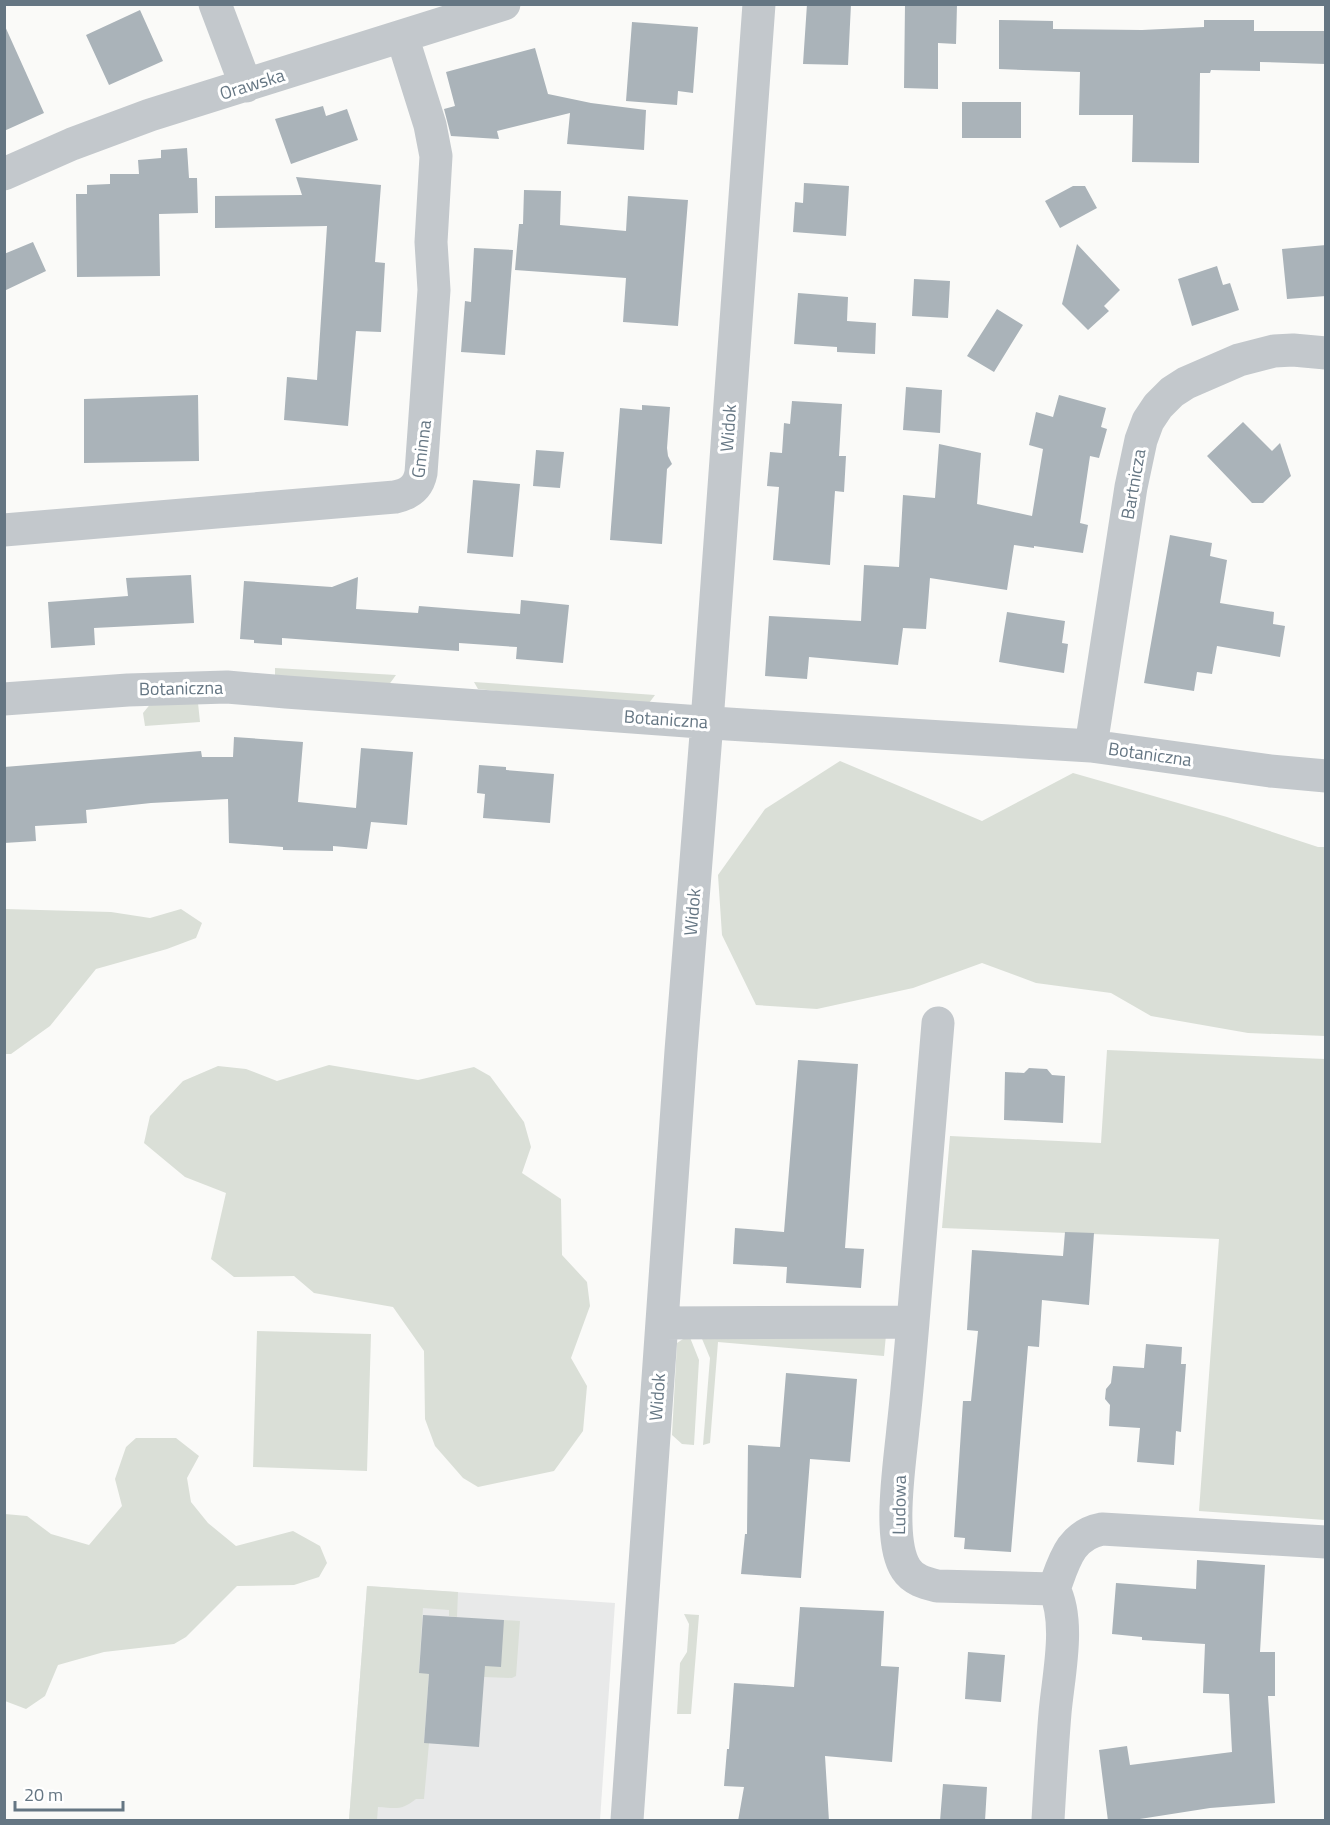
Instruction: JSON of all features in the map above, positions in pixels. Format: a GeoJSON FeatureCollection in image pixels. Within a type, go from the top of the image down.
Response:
{"type":"FeatureCollection","features":[{"type":"Feature","properties":{"kind":"street"},"geometry":{"type":"LineString","coordinates":[[215,4],[246,86]]}},
{"type":"Feature","properties":{"kind":"street","name":"Orawska"},"geometry":{"type":"LineString","coordinates":[[4,174],[72,144],[150,115],[504,4]]}},
{"type":"Feature","properties":{"kind":"street","name":"Widok"},"geometry":{"type":"LineString","coordinates":[[627,1821],[681,1040],[707,722],[759,4]]}},
{"type":"Feature","properties":{"kind":"street","name":"Gminna"},"geometry":{"type":"LineString","coordinates":[[4,530],[395,497],[408,494],[415,487],[420,480],[421,472],[434,290],[431,243],[436,156],[432,134],[402,36]]}},
{"type":"Feature","properties":{"kind":"street","name":"Bartnicza"},"geometry":{"type":"LineString","coordinates":[[1091,746],[1131,487],[1141,440],[1148,421],[1158,406],[1172,392],[1186,383],[1239,360],[1274,351],[1326,353]]}},
{"type":"Feature","properties":{"kind":"street","name":"Botaniczna"},"geometry":{"type":"LineString","coordinates":[[4,699],[128,690],[227,687],[707,722],[1091,746],[1270,771],[1326,776]]}},
{"type":"Feature","properties":{"kind":"street","name":"Ludowa"},"geometry":{"type":"LineString","coordinates":[[938,1023],[897,1497],[897,1533],[900,1555],[911,1575],[937,1586],[1054,1589]]}},
{"type":"Feature","properties":{"kind":"street"},"geometry":{"type":"LineString","coordinates":[[662,1323],[913,1322]]}},
{"type":"Feature","properties":{"kind":"street"},"geometry":{"type":"LineString","coordinates":[[1048,1821],[1063,1640],[1060,1599],[1054,1589],[1071,1547],[1081,1536],[1102,1529],[1326,1542]]}},
{"type":"Feature","properties":{"kind":"shaded area"},"geometry":{"type":"Polygon","coordinates":[[[275,668],[396,675],[388,686],[275,677],[275,668]]]}},
{"type":"Feature","properties":{"kind":"shaded area"},"geometry":{"type":"Polygon","coordinates":[[[474,682],[655,695],[646,707],[478,689],[474,682]]]}},
{"type":"Feature","properties":{"kind":"shaded area"},"geometry":{"type":"Polygon","coordinates":[[[152,702],[198,703],[200,722],[145,726],[143,713],[152,702]]]}},
{"type":"Feature","properties":{"kind":"shaded area"},"geometry":{"type":"Polygon","coordinates":[[[840,761],[982,821],[1073,773],[1227,817],[1318,847],[1325,847],[1325,1036],[1248,1033],[1151,1016],[1111,993],[1036,983],[982,963],[913,988],[817,1009],[756,1005],[722,935],[718,875],[765,809],[840,761]]]}},
{"type":"Feature","properties":{"kind":"shaded area"},"geometry":{"type":"Polygon","coordinates":[[[5,909],[111,912],[150,918],[181,909],[202,923],[196,938],[167,949],[96,969],[50,1026],[11,1054],[5,1054],[5,909]]]}},
{"type":"Feature","properties":{"kind":"shaded area"},"geometry":{"type":"Polygon","coordinates":[[[1107,1050],[1325,1059],[1325,1520],[1199,1511],[1219,1239],[942,1228],[950,1136],[1101,1143],[1107,1050]]]}},
{"type":"Feature","properties":{"kind":"shaded area"},"geometry":{"type":"Polygon","coordinates":[[[329,1065],[418,1080],[474,1067],[490,1076],[524,1122],[531,1147],[522,1173],[561,1199],[562,1255],[587,1282],[590,1306],[571,1358],[587,1386],[583,1431],[554,1471],[478,1487],[463,1478],[435,1446],[425,1419],[424,1351],[393,1307],[314,1293],[294,1276],[234,1277],[211,1259],[226,1193],[185,1177],[144,1143],[150,1116],[183,1081],[218,1066],[246,1069],[277,1081],[329,1065]]]}},
{"type":"Feature","properties":{"kind":"shaded area"},"geometry":{"type":"Polygon","coordinates":[[[257,1331],[371,1334],[367,1471],[253,1467],[257,1331]]]}},
{"type":"Feature","properties":{"kind":"shaded area"},"geometry":{"type":"Polygon","coordinates":[[[700,1334],[886,1335],[884,1356],[718,1342],[710,1443],[703,1445],[710,1358],[700,1334]]]}},
{"type":"Feature","properties":{"kind":"shaded area"},"geometry":{"type":"Polygon","coordinates":[[[689,1335],[699,1360],[694,1445],[682,1444],[672,1435],[677,1343],[689,1335]]]}},
{"type":"Feature","properties":{"kind":"shaded area"},"geometry":{"type":"Polygon","coordinates":[[[136,1438],[176,1438],[199,1456],[187,1478],[191,1502],[208,1523],[236,1546],[293,1531],[320,1546],[327,1563],[319,1577],[294,1585],[237,1586],[186,1637],[174,1644],[104,1652],[58,1665],[45,1696],[26,1709],[5,1701],[5,1514],[27,1516],[51,1534],[89,1545],[122,1506],[115,1479],[126,1447],[136,1438]]]}},
{"type":"Feature","properties":{"kind":"shaded area"},"geometry":{"type":"Polygon","coordinates":[[[367,1586],[615,1603],[600,1820],[349,1820],[367,1586]]]}},
{"type":"Feature","properties":{"kind":"shaded area"},"geometry":{"type":"Polygon","coordinates":[[[367,1586],[458,1592],[457,1617],[449,1616],[449,1610],[423,1608],[419,1672],[429,1674],[424,1743],[429,1743],[424,1799],[416,1799],[398,1808],[378,1807],[377,1820],[349,1820],[367,1586]]]}},
{"type":"Feature","properties":{"kind":"shaded area"},"geometry":{"type":"Polygon","coordinates":[[[684,1614],[699,1615],[691,1714],[677,1714],[680,1663],[687,1652],[689,1624],[684,1614]]]}},
{"type":"Feature","properties":{"kind":"shaded area"},"geometry":{"type":"Polygon","coordinates":[[[504,1620],[520,1621],[516,1676],[512,1678],[484,1677],[478,1665],[504,1620]]]}},
{"type":"Feature","properties":{"kind":"building"},"geometry":{"type":"Polygon","coordinates":[[[807,4],[851,4],[848,65],[803,64],[807,4]]]}},
{"type":"Feature","properties":{"kind":"building"},"geometry":{"type":"Polygon","coordinates":[[[905,4],[957,4],[956,44],[938,43],[938,89],[904,88],[905,4]]]}},
{"type":"Feature","properties":{"kind":"building"},"geometry":{"type":"Polygon","coordinates":[[[140,10],[163,61],[109,85],[86,35],[140,10]]]}},
{"type":"Feature","properties":{"kind":"building"},"geometry":{"type":"Polygon","coordinates":[[[999,20],[1053,21],[1053,29],[1142,30],[1204,27],[1204,20],[1254,20],[1254,31],[1326,31],[1326,64],[1260,62],[1260,71],[1211,70],[1210,73],[1200,73],[1199,163],[1132,162],[1133,115],[1079,115],[1080,72],[999,69],[999,20]]]}},
{"type":"Feature","properties":{"kind":"building"},"geometry":{"type":"Polygon","coordinates":[[[632,22],[698,27],[693,93],[678,91],[677,105],[626,101],[632,22]]]}},
{"type":"Feature","properties":{"kind":"building"},"geometry":{"type":"Polygon","coordinates":[[[4,24],[44,113],[4,131],[4,24]]]}},
{"type":"Feature","properties":{"kind":"building"},"geometry":{"type":"Polygon","coordinates":[[[535,48],[548,94],[591,103],[646,110],[644,150],[567,144],[570,113],[497,131],[499,139],[451,136],[444,109],[455,106],[446,72],[535,48]]]}},
{"type":"Feature","properties":{"kind":"building"},"geometry":{"type":"Polygon","coordinates":[[[962,102],[1021,102],[1021,138],[962,138],[962,102]]]}},
{"type":"Feature","properties":{"kind":"building"},"geometry":{"type":"Polygon","coordinates":[[[323,106],[326,116],[347,109],[358,140],[291,164],[275,119],[323,106]]]}},
{"type":"Feature","properties":{"kind":"building"},"geometry":{"type":"Polygon","coordinates":[[[187,148],[189,178],[197,178],[198,213],[159,214],[160,276],[77,277],[76,194],[87,194],[87,185],[110,184],[110,174],[139,174],[138,160],[161,158],[161,150],[187,148]]]}},
{"type":"Feature","properties":{"kind":"building"},"geometry":{"type":"Polygon","coordinates":[[[296,177],[381,185],[375,262],[385,263],[381,332],[356,331],[348,426],[284,420],[287,377],[317,380],[327,226],[215,228],[215,196],[302,195],[296,177]]]}},
{"type":"Feature","properties":{"kind":"building"},"geometry":{"type":"Polygon","coordinates":[[[804,183],[849,186],[846,236],[793,232],[795,202],[803,203],[804,183]]]}},
{"type":"Feature","properties":{"kind":"building"},"geometry":{"type":"Polygon","coordinates":[[[1073,186],[1085,186],[1097,208],[1060,228],[1045,201],[1073,186]]]}},
{"type":"Feature","properties":{"kind":"building"},"geometry":{"type":"Polygon","coordinates":[[[524,190],[561,191],[560,225],[626,231],[628,196],[688,200],[678,326],[623,322],[626,278],[515,270],[519,224],[523,224],[524,190]]]}},
{"type":"Feature","properties":{"kind":"building"},"geometry":{"type":"Polygon","coordinates":[[[33,242],[46,271],[4,291],[4,254],[33,242]]]}},
{"type":"Feature","properties":{"kind":"building"},"geometry":{"type":"Polygon","coordinates":[[[1077,244],[1120,290],[1104,306],[1109,311],[1088,330],[1062,304],[1077,244]]]}},
{"type":"Feature","properties":{"kind":"building"},"geometry":{"type":"Polygon","coordinates":[[[1326,245],[1326,296],[1287,299],[1282,249],[1326,245]]]}},
{"type":"Feature","properties":{"kind":"building"},"geometry":{"type":"Polygon","coordinates":[[[474,248],[513,250],[505,355],[461,352],[465,301],[471,302],[474,248]]]}},
{"type":"Feature","properties":{"kind":"building"},"geometry":{"type":"Polygon","coordinates":[[[1217,266],[1223,285],[1230,283],[1239,310],[1192,326],[1178,279],[1217,266]]]}},
{"type":"Feature","properties":{"kind":"building"},"geometry":{"type":"Polygon","coordinates":[[[914,279],[950,281],[948,318],[912,316],[914,279]]]}},
{"type":"Feature","properties":{"kind":"building"},"geometry":{"type":"Polygon","coordinates":[[[798,293],[848,297],[847,321],[876,323],[875,354],[837,352],[837,347],[794,344],[798,293]]]}},
{"type":"Feature","properties":{"kind":"building"},"geometry":{"type":"Polygon","coordinates":[[[997,309],[1023,325],[994,372],[967,356],[997,309]]]}},
{"type":"Feature","properties":{"kind":"building"},"geometry":{"type":"Polygon","coordinates":[[[906,387],[942,390],[940,433],[903,430],[906,387]]]}},
{"type":"Feature","properties":{"kind":"building"},"geometry":{"type":"Polygon","coordinates":[[[198,395],[199,461],[84,463],[84,399],[198,395]]]}},
{"type":"Feature","properties":{"kind":"building"},"geometry":{"type":"Polygon","coordinates":[[[1059,395],[1106,408],[1101,427],[1107,429],[1099,458],[1090,456],[1080,523],[1088,525],[1083,553],[1014,545],[1007,590],[930,578],[926,629],[903,628],[898,665],[809,657],[807,679],[765,676],[769,616],[861,621],[864,565],[899,567],[903,495],[935,498],[939,444],[981,453],[977,504],[1032,516],[1043,449],[1029,445],[1036,412],[1053,417],[1059,395]]]}},
{"type":"Feature","properties":{"kind":"building"},"geometry":{"type":"Polygon","coordinates":[[[792,401],[842,404],[839,456],[846,456],[844,492],[835,491],[830,565],[773,560],[779,487],[767,486],[770,452],[782,453],[784,423],[790,424],[792,401]]]}},
{"type":"Feature","properties":{"kind":"building"},"geometry":{"type":"Polygon","coordinates":[[[642,405],[670,407],[667,448],[672,464],[667,469],[662,544],[610,540],[620,408],[642,410],[642,405]]]}},
{"type":"Feature","properties":{"kind":"building"},"geometry":{"type":"Polygon","coordinates":[[[1243,422],[1272,451],[1280,443],[1291,476],[1263,503],[1252,503],[1207,456],[1243,422]]]}},
{"type":"Feature","properties":{"kind":"building"},"geometry":{"type":"Polygon","coordinates":[[[536,450],[564,452],[560,488],[533,486],[536,450]]]}},
{"type":"Feature","properties":{"kind":"building"},"geometry":{"type":"Polygon","coordinates":[[[473,480],[520,484],[513,557],[467,553],[473,480]]]}},
{"type":"Feature","properties":{"kind":"building"},"geometry":{"type":"Polygon","coordinates":[[[1170,535],[1212,543],[1210,556],[1227,560],[1220,603],[1274,612],[1273,624],[1285,626],[1280,657],[1217,646],[1212,674],[1197,672],[1194,691],[1144,683],[1170,535]]]}},
{"type":"Feature","properties":{"kind":"building"},"geometry":{"type":"Polygon","coordinates":[[[191,575],[194,623],[94,628],[95,645],[51,648],[48,602],[128,596],[126,578],[191,575]]]}},
{"type":"Feature","properties":{"kind":"building"},"geometry":{"type":"Polygon","coordinates":[[[358,577],[356,609],[418,613],[419,606],[520,614],[521,600],[569,605],[563,663],[516,659],[517,647],[459,643],[459,651],[282,638],[282,645],[254,643],[254,640],[240,639],[244,581],[332,587],[358,577]]]}},
{"type":"Feature","properties":{"kind":"building"},"geometry":{"type":"Polygon","coordinates":[[[1007,612],[1065,621],[1062,643],[1068,644],[1064,673],[999,662],[1007,612]]]}},
{"type":"Feature","properties":{"kind":"building"},"geometry":{"type":"Polygon","coordinates":[[[234,737],[303,742],[298,802],[356,808],[361,748],[413,752],[407,825],[371,822],[367,849],[333,846],[333,851],[283,850],[283,847],[229,843],[228,799],[151,803],[86,810],[87,823],[35,826],[36,841],[4,843],[4,767],[201,751],[202,757],[233,757],[234,737]]]}},
{"type":"Feature","properties":{"kind":"building"},"geometry":{"type":"Polygon","coordinates":[[[479,765],[554,774],[550,823],[483,818],[485,794],[477,793],[479,765]]]}},
{"type":"Feature","properties":{"kind":"building"},"geometry":{"type":"Polygon","coordinates":[[[798,1060],[858,1064],[845,1248],[864,1249],[861,1288],[786,1283],[787,1267],[733,1264],[735,1228],[784,1232],[798,1060]]]}},
{"type":"Feature","properties":{"kind":"building"},"geometry":{"type":"Polygon","coordinates":[[[1029,1068],[1047,1069],[1052,1075],[1065,1076],[1063,1123],[1004,1120],[1005,1072],[1024,1073],[1029,1068]]]}},
{"type":"Feature","properties":{"kind":"building"},"geometry":{"type":"Polygon","coordinates":[[[1065,1232],[1094,1233],[1089,1305],[1042,1300],[1039,1347],[1028,1346],[1011,1552],[964,1549],[965,1538],[954,1537],[963,1401],[971,1401],[978,1331],[967,1330],[972,1250],[1063,1256],[1065,1232]]]}},
{"type":"Feature","properties":{"kind":"building"},"geometry":{"type":"Polygon","coordinates":[[[1146,1344],[1182,1347],[1181,1364],[1186,1364],[1181,1432],[1176,1431],[1174,1465],[1137,1462],[1140,1428],[1109,1426],[1110,1405],[1105,1399],[1106,1389],[1111,1383],[1113,1366],[1144,1368],[1146,1344]]]}},
{"type":"Feature","properties":{"kind":"building"},"geometry":{"type":"Polygon","coordinates":[[[786,1373],[857,1379],[850,1462],[810,1459],[801,1578],[741,1574],[745,1534],[747,1534],[748,1445],[780,1447],[786,1373]]]}},
{"type":"Feature","properties":{"kind":"building"},"geometry":{"type":"Polygon","coordinates":[[[1197,1560],[1265,1565],[1260,1652],[1275,1652],[1275,1696],[1268,1696],[1275,1803],[1210,1808],[1127,1821],[1108,1821],[1099,1750],[1127,1746],[1130,1765],[1232,1752],[1229,1694],[1203,1693],[1205,1644],[1142,1640],[1142,1637],[1112,1634],[1116,1583],[1196,1589],[1197,1560]]]}},
{"type":"Feature","properties":{"kind":"building"},"geometry":{"type":"Polygon","coordinates":[[[800,1607],[884,1611],[881,1666],[899,1667],[892,1762],[825,1756],[829,1821],[738,1821],[744,1787],[724,1786],[734,1683],[794,1687],[800,1607]]]}},
{"type":"Feature","properties":{"kind":"building"},"geometry":{"type":"Polygon","coordinates":[[[423,1615],[504,1620],[501,1667],[485,1666],[479,1747],[424,1743],[429,1674],[419,1673],[423,1615]]]}},
{"type":"Feature","properties":{"kind":"building"},"geometry":{"type":"Polygon","coordinates":[[[968,1652],[1005,1655],[1001,1702],[965,1699],[968,1652]]]}},
{"type":"Feature","properties":{"kind":"building"},"geometry":{"type":"Polygon","coordinates":[[[943,1784],[987,1787],[985,1821],[940,1821],[943,1784]]]}}]}
